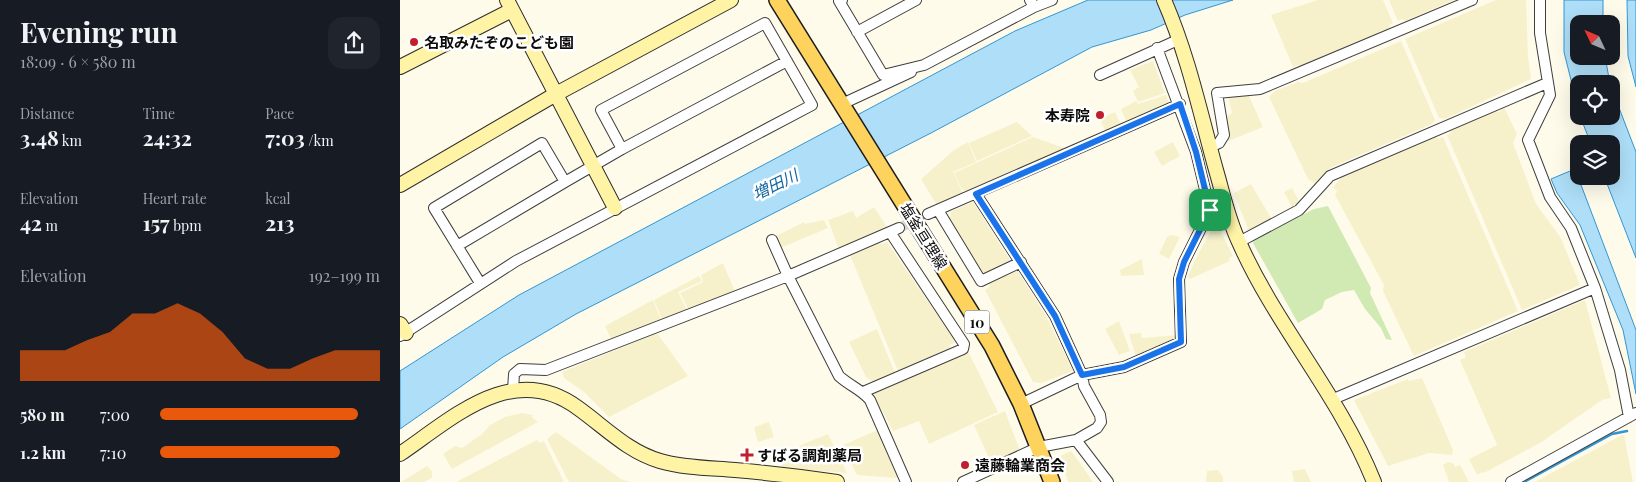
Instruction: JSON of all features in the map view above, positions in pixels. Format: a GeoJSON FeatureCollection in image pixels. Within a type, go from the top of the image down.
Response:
{"type":"FeatureCollection","features":[{"type":"Feature","properties":{"kind":"main road","name":"塩釜亘理線"},"geometry":{"type":"LineString","coordinates":[[777,0],[992,346],[1021,404],[1052,482]]}},
{"type":"Feature","properties":{"kind":"street"},"geometry":{"type":"LineString","coordinates":[[400,185],[556,94],[731,0]]}},
{"type":"Feature","properties":{"kind":"street"},"geometry":{"type":"LineString","coordinates":[[842,0],[839,2],[883,75],[924,65]]}},
{"type":"Feature","properties":{"kind":"street"},"geometry":{"type":"LineString","coordinates":[[857,32],[916,0]]}},
{"type":"Feature","properties":{"kind":"street"},"geometry":{"type":"LineString","coordinates":[[842,105],[924,65],[1032,4],[1052,0]]}},
{"type":"Feature","properties":{"kind":"street"},"geometry":{"type":"LineString","coordinates":[[1164,0],[1179,34],[1226,206],[1238,242],[1256,276],[1331,400],[1374,482]]}},
{"type":"Feature","properties":{"kind":"street"},"geometry":{"type":"LineString","coordinates":[[1210,147],[1219,143],[1224,135],[1217,94],[1260,89],[1472,0]]}},
{"type":"Feature","properties":{"kind":"street"},"geometry":{"type":"LineString","coordinates":[[1511,482],[1633,415],[1595,288],[1571,228],[1550,197],[1528,140],[1550,95],[1540,33],[1540,0]]}},
{"type":"Feature","properties":{"kind":"street"},"geometry":{"type":"LineString","coordinates":[[400,68],[509,5],[615,208]]}},
{"type":"Feature","properties":{"kind":"street"},"geometry":{"type":"LineString","coordinates":[[402,331],[480,283],[615,208],[812,105],[765,24],[601,110],[622,149]]}},
{"type":"Feature","properties":{"kind":"street"},"geometry":{"type":"LineString","coordinates":[[1100,75],[1157,48],[1179,34]]}},
{"type":"Feature","properties":{"kind":"street"},"geometry":{"type":"LineString","coordinates":[[1021,404],[1082,375],[1124,367],[1181,342],[1179,279],[1184,262],[1210,210],[1196,152],[1180,104],[1157,48]]}},
{"type":"Feature","properties":{"kind":"street"},"geometry":{"type":"LineString","coordinates":[[457,246],[593,165],[787,61]]}},
{"type":"Feature","properties":{"kind":"street"},"geometry":{"type":"LineString","coordinates":[[1238,242],[1299,210],[1330,176],[1547,82]]}},
{"type":"Feature","properties":{"kind":"street"},"geometry":{"type":"LineString","coordinates":[[1021,262],[981,282],[933,212],[1180,104]]}},
{"type":"Feature","properties":{"kind":"street"},"geometry":{"type":"LineString","coordinates":[[480,283],[434,208],[542,143],[565,182]]}},
{"type":"Feature","properties":{"kind":"street"},"geometry":{"type":"LineString","coordinates":[[963,482],[1039,447],[1076,440],[1096,428],[1101,422],[1100,415],[1084,386],[1082,375],[1055,316],[976,194]]}},
{"type":"Feature","properties":{"kind":"street"},"geometry":{"type":"LineString","coordinates":[[1210,210],[1226,206]]}},
{"type":"Feature","properties":{"kind":"street"},"geometry":{"type":"LineString","coordinates":[[513,390],[514,374],[520,368],[546,370],[788,276],[894,230],[964,344],[963,348],[863,392]]}},
{"type":"Feature","properties":{"kind":"street"},"geometry":{"type":"LineString","coordinates":[[772,240],[788,276],[839,376],[852,388],[863,392],[880,419],[906,482]]}},
{"type":"Feature","properties":{"kind":"street"},"geometry":{"type":"LineString","coordinates":[[1331,400],[1595,288]]}},
{"type":"Feature","properties":{"kind":"street"},"geometry":{"type":"LineString","coordinates":[[400,454],[474,404],[490,396],[513,390],[529,389],[557,395],[579,408],[630,449],[663,462],[837,482]]}},
{"type":"Feature","properties":{"kind":"street"},"geometry":{"type":"LineString","coordinates":[[1076,440],[1108,482]]}},
{"type":"Feature","properties":{"kind":"shaded area"},"geometry":{"type":"Polygon","coordinates":[[[1318,0],[1383,0],[1393,23],[1389,25],[1390,28],[1300,67],[1299,65],[1293,67],[1271,15],[1318,0]]]}},
{"type":"Feature","properties":{"kind":"shaded area"},"geometry":{"type":"Polygon","coordinates":[[[1389,0],[1454,0],[1405,21],[1402,19],[1398,21],[1389,0]]]}},
{"type":"Feature","properties":{"kind":"shaded area"},"geometry":{"type":"Polygon","coordinates":[[[1496,0],[1526,0],[1528,56],[1531,79],[1445,119],[1439,118],[1405,39],[1496,0]]]}},
{"type":"Feature","properties":{"kind":"shaded area"},"geometry":{"type":"Polygon","coordinates":[[[1401,41],[1435,120],[1432,124],[1330,168],[1315,184],[1308,179],[1269,97],[1275,91],[1298,82],[1303,83],[1401,41]]]}},
{"type":"Feature","properties":{"kind":"shaded area"},"geometry":{"type":"Polygon","coordinates":[[[1153,61],[1165,93],[1138,102],[1133,91],[1139,87],[1130,70],[1153,61]]]}},
{"type":"Feature","properties":{"kind":"shaded area"},"geometry":{"type":"Polygon","coordinates":[[[1248,94],[1263,127],[1228,141],[1224,119],[1232,113],[1228,96],[1248,94]]]}},
{"type":"Feature","properties":{"kind":"shaded area"},"geometry":{"type":"Polygon","coordinates":[[[1166,95],[1170,105],[1127,123],[1121,109],[1136,101],[1138,104],[1166,95]]]}},
{"type":"Feature","properties":{"kind":"shaded area"},"geometry":{"type":"Polygon","coordinates":[[[1504,107],[1517,134],[1513,143],[1536,204],[1561,238],[1580,285],[1522,310],[1447,135],[1451,133],[1450,130],[1496,110],[1498,113],[1504,107]]]}},
{"type":"Feature","properties":{"kind":"shaded area"},"geometry":{"type":"Polygon","coordinates":[[[1115,112],[1122,127],[1107,135],[1100,119],[1115,112]]]}},
{"type":"Feature","properties":{"kind":"shaded area"},"geometry":{"type":"Polygon","coordinates":[[[1017,122],[1032,136],[977,161],[969,143],[1017,122]]]}},
{"type":"Feature","properties":{"kind":"shaded area"},"geometry":{"type":"Polygon","coordinates":[[[1436,136],[1438,139],[1443,137],[1518,311],[1414,356],[1383,291],[1384,285],[1335,195],[1337,191],[1333,187],[1343,176],[1436,136]]]}},
{"type":"Feature","properties":{"kind":"shaded area"},"geometry":{"type":"Polygon","coordinates":[[[1033,137],[1067,149],[966,192],[962,189],[954,173],[1033,137]]]}},
{"type":"Feature","properties":{"kind":"shaded area"},"geometry":{"type":"Polygon","coordinates":[[[968,142],[976,162],[953,172],[964,195],[938,207],[921,179],[954,150],[968,142]]]}},
{"type":"Feature","properties":{"kind":"shaded area"},"geometry":{"type":"Polygon","coordinates":[[[1173,142],[1180,156],[1162,166],[1154,152],[1173,142]]]}},
{"type":"Feature","properties":{"kind":"shaded area"},"geometry":{"type":"Polygon","coordinates":[[[1251,184],[1274,223],[1250,234],[1234,193],[1251,184]]]}},
{"type":"Feature","properties":{"kind":"shaded area"},"geometry":{"type":"Polygon","coordinates":[[[1292,188],[1302,207],[1294,211],[1284,192],[1292,188]]]}},
{"type":"Feature","properties":{"kind":"shaded area"},"geometry":{"type":"Polygon","coordinates":[[[973,202],[1010,260],[1006,262],[1007,266],[984,277],[949,218],[952,211],[973,202]]]}},
{"type":"Feature","properties":{"kind":"shaded area"},"geometry":{"type":"Polygon","coordinates":[[[874,207],[888,229],[839,250],[828,220],[853,211],[856,218],[874,207]]]}},
{"type":"Feature","properties":{"kind":"shaded area"},"geometry":{"type":"Polygon","coordinates":[[[824,220],[828,228],[778,249],[775,240],[776,236],[804,222],[805,224],[824,220]]]}},
{"type":"Feature","properties":{"kind":"shaded area"},"geometry":{"type":"Polygon","coordinates":[[[1213,227],[1221,232],[1233,256],[1229,258],[1230,261],[1190,279],[1188,277],[1194,262],[1213,227]]]}},
{"type":"Feature","properties":{"kind":"shaded area"},"geometry":{"type":"Polygon","coordinates":[[[1171,235],[1180,237],[1169,259],[1159,254],[1167,237],[1171,235]]]}},
{"type":"Feature","properties":{"kind":"shaded area"},"geometry":{"type":"Polygon","coordinates":[[[879,242],[882,244],[887,242],[956,342],[950,345],[950,348],[898,371],[850,255],[879,242]]]}},
{"type":"Feature","properties":{"kind":"shaded area"},"geometry":{"type":"Polygon","coordinates":[[[1142,259],[1144,275],[1121,276],[1120,270],[1142,259]]]}},
{"type":"Feature","properties":{"kind":"shaded area"},"geometry":{"type":"Polygon","coordinates":[[[723,263],[736,294],[690,312],[680,293],[703,282],[701,275],[723,263]]]}},
{"type":"Feature","properties":{"kind":"shaded area"},"geometry":{"type":"Polygon","coordinates":[[[1017,270],[1046,316],[1073,371],[1041,383],[1033,382],[985,290],[990,286],[989,283],[1017,270]]]}},
{"type":"Feature","properties":{"kind":"shaded area"},"geometry":{"type":"Polygon","coordinates":[[[699,276],[702,281],[678,292],[688,312],[663,322],[654,300],[699,276]]]}},
{"type":"Feature","properties":{"kind":"shaded area"},"geometry":{"type":"Polygon","coordinates":[[[653,300],[662,322],[612,341],[605,326],[653,300]]]}},
{"type":"Feature","properties":{"kind":"shaded area"},"geometry":{"type":"Polygon","coordinates":[[[1585,300],[1611,398],[1602,400],[1540,443],[1477,475],[1469,459],[1497,445],[1460,360],[1466,357],[1464,352],[1585,300]]]}},
{"type":"Feature","properties":{"kind":"shaded area"},"geometry":{"type":"Polygon","coordinates":[[[1119,321],[1130,351],[1119,355],[1105,329],[1119,321]]]}},
{"type":"Feature","properties":{"kind":"shaded area"},"geometry":{"type":"Polygon","coordinates":[[[877,329],[895,373],[874,383],[866,377],[849,342],[877,329]]]}},
{"type":"Feature","properties":{"kind":"shaded area"},"geometry":{"type":"Polygon","coordinates":[[[657,333],[688,376],[609,417],[584,392],[564,378],[562,372],[657,333]]]}},
{"type":"Feature","properties":{"kind":"shaded area"},"geometry":{"type":"Polygon","coordinates":[[[1141,333],[1142,338],[1178,335],[1179,339],[1137,360],[1129,334],[1141,333]]]}},
{"type":"Feature","properties":{"kind":"shaded area"},"geometry":{"type":"Polygon","coordinates":[[[968,351],[998,412],[929,444],[919,421],[893,431],[873,393],[968,351]]]}},
{"type":"Feature","properties":{"kind":"shaded area"},"geometry":{"type":"Polygon","coordinates":[[[1422,378],[1453,450],[1452,455],[1429,453],[1388,466],[1354,400],[1408,379],[1409,381],[1422,378]]]}},
{"type":"Feature","properties":{"kind":"shaded area"},"geometry":{"type":"Polygon","coordinates":[[[1005,411],[1021,453],[993,467],[974,425],[1005,411]]]}},
{"type":"Feature","properties":{"kind":"shaded area"},"geometry":{"type":"Polygon","coordinates":[[[522,413],[533,415],[532,417],[538,422],[452,469],[443,454],[455,446],[462,448],[482,434],[490,425],[505,417],[522,413]]]}},
{"type":"Feature","properties":{"kind":"shaded area"},"geometry":{"type":"Polygon","coordinates":[[[769,422],[774,437],[758,442],[754,427],[769,422]]]}},
{"type":"Feature","properties":{"kind":"shaded area"},"geometry":{"type":"Polygon","coordinates":[[[880,429],[898,476],[896,478],[857,475],[843,445],[880,429]]]}},
{"type":"Feature","properties":{"kind":"shaded area"},"geometry":{"type":"Polygon","coordinates":[[[556,432],[621,479],[630,482],[569,482],[547,439],[556,432]]]}},
{"type":"Feature","properties":{"kind":"shaded area"},"geometry":{"type":"Polygon","coordinates":[[[828,434],[847,473],[782,468],[782,461],[800,461],[798,449],[801,445],[828,434]]]}},
{"type":"Feature","properties":{"kind":"shaded area"},"geometry":{"type":"Polygon","coordinates":[[[1624,435],[1633,482],[1535,482],[1624,435]]]}},
{"type":"Feature","properties":{"kind":"shaded area"},"geometry":{"type":"Polygon","coordinates":[[[537,440],[540,443],[544,441],[564,482],[456,482],[537,440]]]}},
{"type":"Feature","properties":{"kind":"shaded area"},"geometry":{"type":"Polygon","coordinates":[[[1071,451],[1093,482],[1068,482],[1060,456],[1071,451]]]}},
{"type":"Feature","properties":{"kind":"shaded area"},"geometry":{"type":"Polygon","coordinates":[[[1448,462],[1453,463],[1455,467],[1460,465],[1469,482],[1449,482],[1443,465],[1448,462]]]}},
{"type":"Feature","properties":{"kind":"shaded area"},"geometry":{"type":"Polygon","coordinates":[[[427,466],[432,471],[432,478],[424,482],[401,482],[427,466]]]}},
{"type":"Feature","properties":{"kind":"shaded area"},"geometry":{"type":"Polygon","coordinates":[[[1305,469],[1311,482],[1294,482],[1292,471],[1305,469]]]}},
{"type":"Feature","properties":{"kind":"shaded area"},"geometry":{"type":"Polygon","coordinates":[[[1218,470],[1223,477],[1223,482],[1206,482],[1207,471],[1218,470]]]}},
{"type":"Feature","properties":{"kind":"green space"},"geometry":{"type":"Polygon","coordinates":[[[1328,206],[1371,288],[1370,293],[1392,340],[1386,339],[1381,328],[1365,309],[1354,290],[1342,292],[1325,300],[1322,309],[1298,323],[1253,243],[1254,240],[1314,209],[1328,206]]]}},
{"type":"Feature","properties":{"kind":"water","name":"増田川"},"geometry":{"type":"Polygon","coordinates":[[[1088,0],[1233,0],[1185,15],[1151,30],[1092,47],[931,133],[576,314],[503,357],[400,429],[400,371],[519,295],[1015,31],[1088,0]]]}},
{"type":"Feature","properties":{"kind":"water"},"geometry":{"type":"Polygon","coordinates":[[[1564,0],[1603,0],[1603,15],[1570,15],[1570,65],[1607,65],[1608,75],[1570,76],[1564,52],[1564,0]]]}},
{"type":"Feature","properties":{"kind":"water"},"geometry":{"type":"Polygon","coordinates":[[[1627,0],[1636,0],[1636,87],[1628,56],[1627,0]]]}},
{"type":"Feature","properties":{"kind":"water"},"geometry":{"type":"Polygon","coordinates":[[[1620,110],[1636,152],[1636,258],[1608,185],[1620,185],[1620,135],[1587,135],[1584,125],[1620,125],[1620,110]]]}},
{"type":"Feature","properties":{"kind":"water"},"geometry":{"type":"Polygon","coordinates":[[[1570,171],[1570,185],[1581,185],[1636,330],[1636,394],[1623,330],[1580,225],[1557,193],[1551,179],[1570,171]]]}},
{"type":"Feature","properties":{"kind":"waterway"},"geometry":{"type":"LineString","coordinates":[[1524,482],[1612,434],[1627,431]]}},
{"type":"Feature","properties":{"kind":"tunnel"},"geometry":{"type":"LineString","coordinates":[[899,228],[928,214]]}},
{"type":"Feature","properties":{"kind":"place","name":"名取みたぞのこども園"},"geometry":{"type":"Point","coordinates":[414,42]}},
{"type":"Feature","properties":{"kind":"place","name":"本寿院"},"geometry":{"type":"Point","coordinates":[1100,115]}},
{"type":"Feature","properties":{"kind":"place","name":"すばる調剤薬局"},"geometry":{"type":"Point","coordinates":[747,455]}},
{"type":"Feature","properties":{"kind":"place","name":"遠藤輪業商会"},"geometry":{"type":"Point","coordinates":[965,465]}},
{"type":"Feature","properties":{"kind":"route"},"geometry":{"type":"LineString","coordinates":[[1180,104],[1196,152],[1210,210],[1184,262],[1179,279],[1178,303],[1181,342],[1124,367],[1082,375],[1055,316],[976,194],[1180,104]]}}]}
